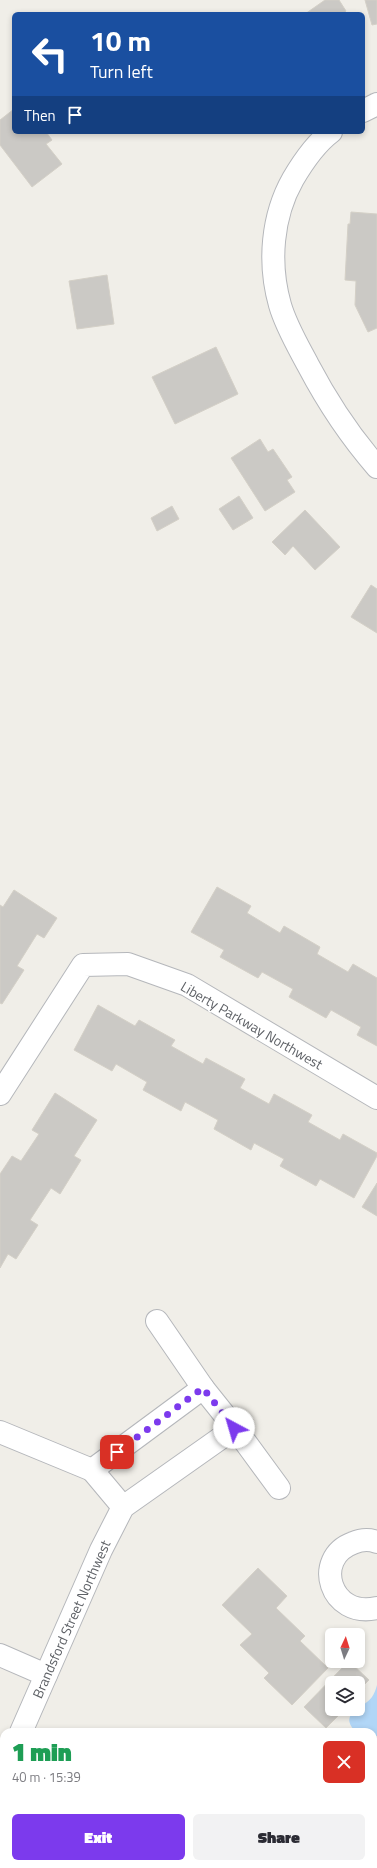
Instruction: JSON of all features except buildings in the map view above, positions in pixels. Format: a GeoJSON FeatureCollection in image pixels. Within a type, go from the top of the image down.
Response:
{"type":"FeatureCollection","features":[{"type":"Feature","properties":{"kind":"street"},"geometry":{"type":"LineString","coordinates":[[365,109],[377,104]]}},
{"type":"Feature","properties":{"kind":"street"},"geometry":{"type":"LineString","coordinates":[[328,134],[302,162],[286,192],[275,230],[273,266],[280,305],[290,330],[319,386],[351,437],[377,467]]}},
{"type":"Feature","properties":{"kind":"street","name":"Liberty Parkway Northwest"},"geometry":{"type":"LineString","coordinates":[[0,1094],[83,965],[128,964],[187,985],[377,1098]]}},
{"type":"Feature","properties":{"kind":"street"},"geometry":{"type":"LineString","coordinates":[[157,1321],[203,1388],[279,1488]]}},
{"type":"Feature","properties":{"kind":"street"},"geometry":{"type":"LineString","coordinates":[[92,1470],[203,1388]]}},
{"type":"Feature","properties":{"kind":"street"},"geometry":{"type":"LineString","coordinates":[[0,1432],[92,1470],[123,1507],[234,1428]]}},
{"type":"Feature","properties":{"kind":"street","name":"Brandsford Street Northwest"},"geometry":{"type":"LineString","coordinates":[[23,1728],[102,1550],[123,1507]]}},
{"type":"Feature","properties":{"kind":"street"},"geometry":{"type":"LineString","coordinates":[[377,1542],[359,1540],[346,1545],[336,1554],[331,1567],[330,1579],[334,1591],[341,1601],[352,1608],[364,1610],[377,1608]]}},
{"type":"Feature","properties":{"kind":"street"},"geometry":{"type":"LineString","coordinates":[[0,1655],[46,1675]]}},
{"type":"Feature","properties":{"kind":"water"},"geometry":{"type":"Polygon","coordinates":[[[377,1685],[377,1728],[353,1728],[349,1720],[351,1716],[365,1716],[365,1703],[372,1697],[377,1685]]]}},
{"type":"Feature","properties":{"kind":"route"},"geometry":{"type":"LineString","coordinates":[[117,1452],[203,1388],[234,1428]]}}]}
